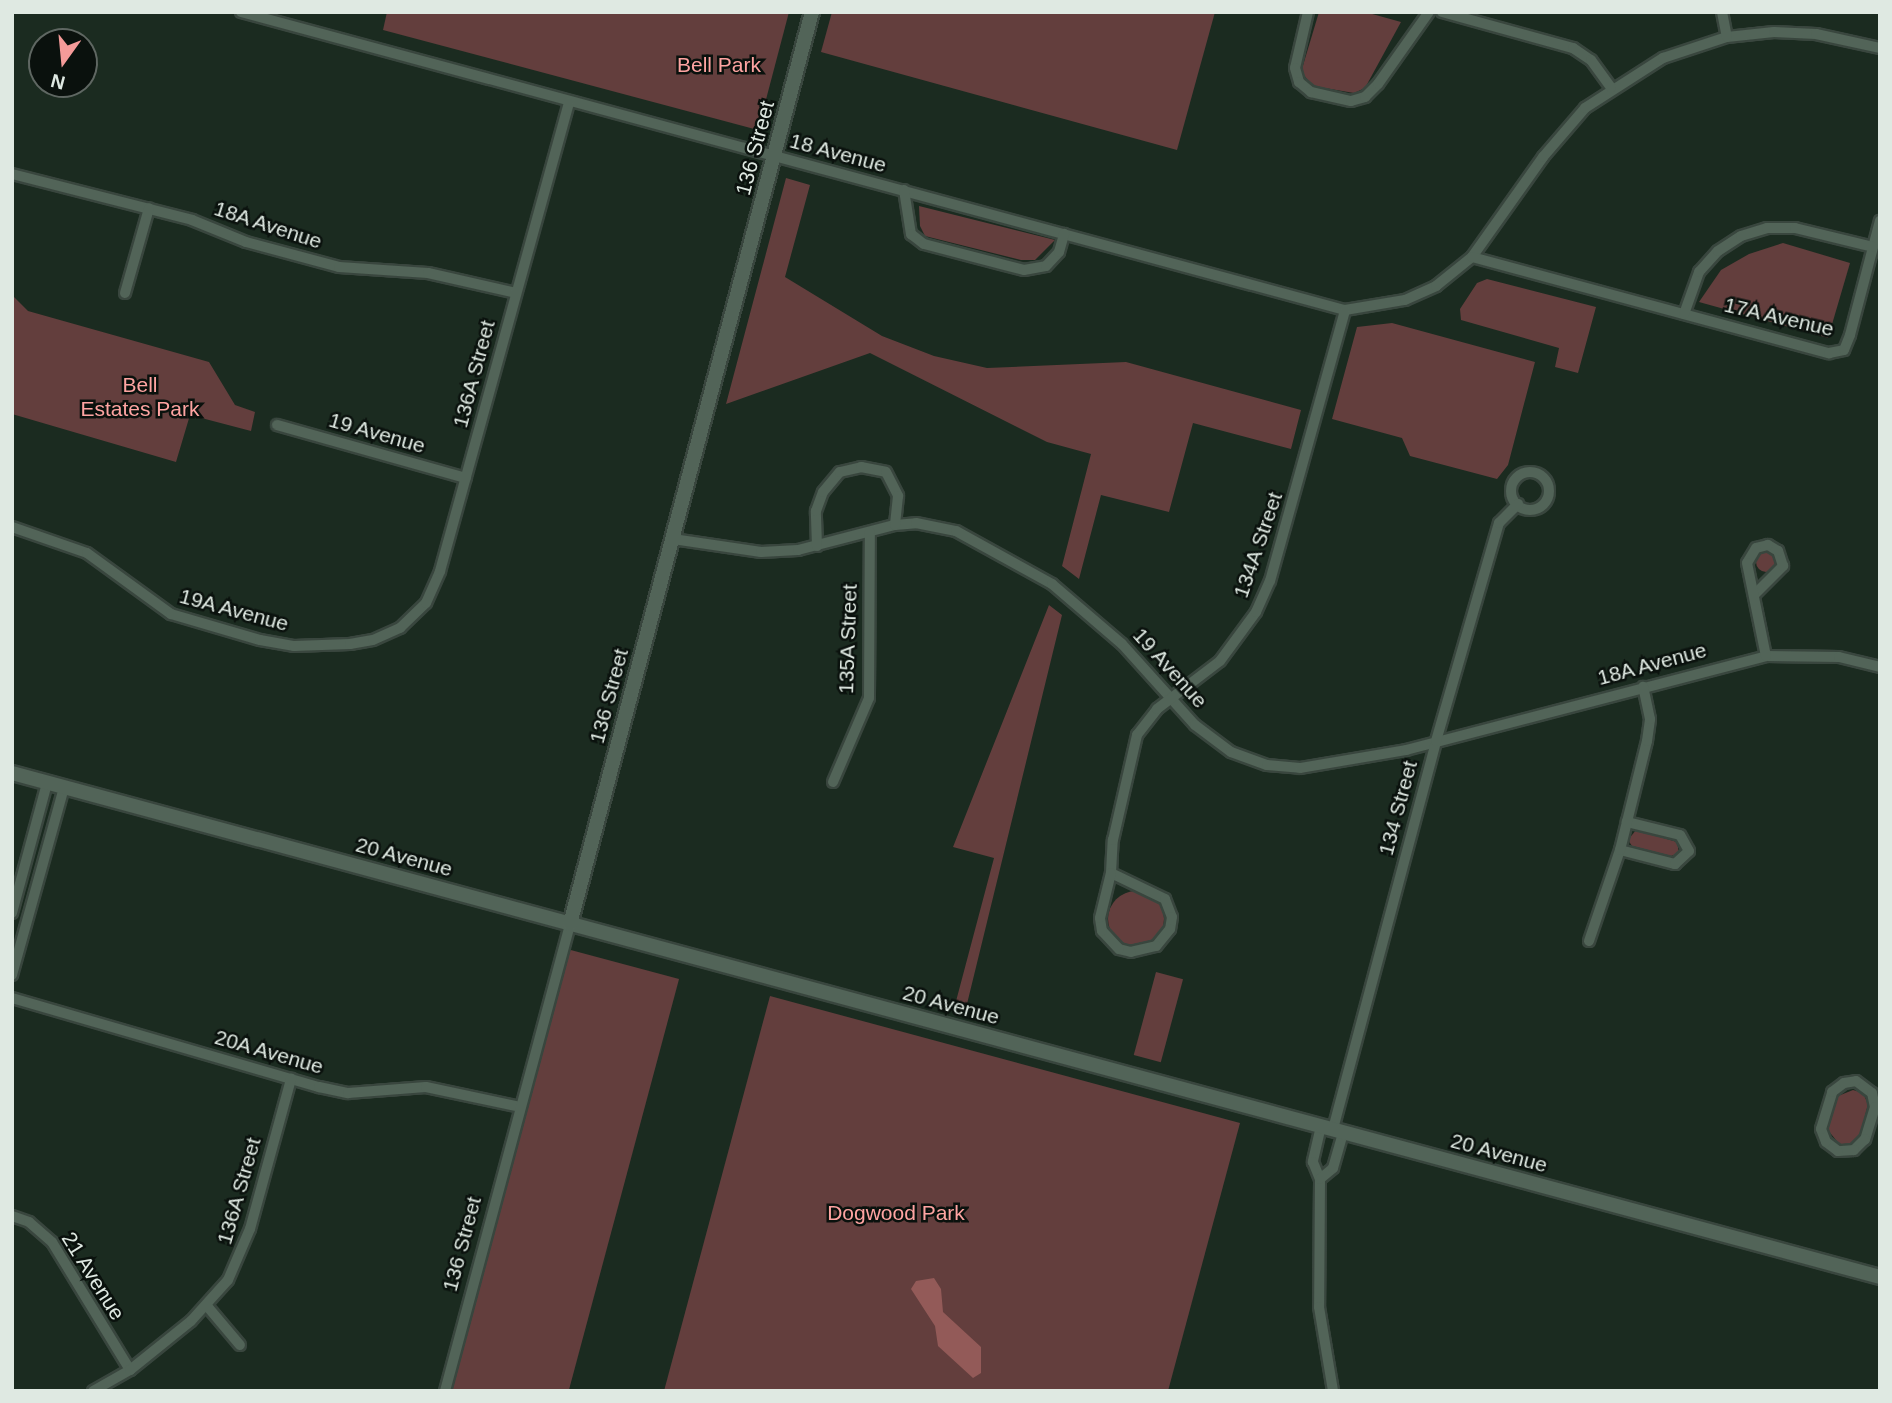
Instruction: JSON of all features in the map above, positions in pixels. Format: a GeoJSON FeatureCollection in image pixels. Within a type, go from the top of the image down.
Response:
{"type":"FeatureCollection","features":[{"type":"Feature","properties":{"kind":"street","name":"18 Avenue"},"geometry":{"type":"LineString","coordinates":[[241,12],[286,18],[569,102],[1345,310]]}},
{"type":"Feature","properties":{"kind":"street","name":"136 Street"},"geometry":{"type":"LineString","coordinates":[[446,1391],[812,12]]}},
{"type":"Feature","properties":{"kind":"street"},"geometry":{"type":"LineString","coordinates":[[1308,12],[1295,68],[1299,82],[1311,92],[1351,101],[1365,97],[1378,84],[1429,12]]}},
{"type":"Feature","properties":{"kind":"street"},"geometry":{"type":"LineString","coordinates":[[1442,12],[1573,48],[1591,60],[1611,88]]}},
{"type":"Feature","properties":{"kind":"street"},"geometry":{"type":"LineString","coordinates":[[1722,12],[1727,37]]}},
{"type":"Feature","properties":{"kind":"street"},"geometry":{"type":"LineString","coordinates":[[1345,310],[1405,300],[1436,286],[1472,257],[1562,131],[1611,88],[1662,58],[1727,37],[1816,34],[1880,48]]}},
{"type":"Feature","properties":{"kind":"street","name":"136A Street"},"geometry":{"type":"LineString","coordinates":[[385,636],[414,616],[434,588],[569,102]]}},
{"type":"Feature","properties":{"kind":"street","name":"18A Avenue"},"geometry":{"type":"LineString","coordinates":[[12,174],[149,208],[339,267],[428,273],[516,293]]}},
{"type":"Feature","properties":{"kind":"street"},"geometry":{"type":"LineString","coordinates":[[904,190],[911,234],[924,244],[1024,270],[1046,267],[1059,252],[1064,234]]}},
{"type":"Feature","properties":{"kind":"street"},"geometry":{"type":"LineString","coordinates":[[125,293],[149,208]]}},
{"type":"Feature","properties":{"kind":"street","name":"17A Avenue"},"geometry":{"type":"LineString","coordinates":[[1472,257],[1829,353],[1844,350],[1880,221]]}},
{"type":"Feature","properties":{"kind":"street"},"geometry":{"type":"LineString","coordinates":[[1684,314],[1699,272],[1718,251],[1741,236],[1767,228],[1795,228],[1873,247]]}},
{"type":"Feature","properties":{"kind":"street","name":"134A Street"},"geometry":{"type":"LineString","coordinates":[[1111,873],[1165,899],[1172,918],[1170,929],[1156,946],[1132,952],[1119,949],[1102,931],[1100,918],[1111,873],[1113,840],[1137,735],[1169,699],[1220,661],[1256,611],[1270,581],[1345,310]]}},
{"type":"Feature","properties":{"kind":"street","name":"19 Avenue"},"geometry":{"type":"LineString","coordinates":[[277,425],[466,478]]}},
{"type":"Feature","properties":{"kind":"street"},"geometry":{"type":"LineString","coordinates":[[817,546],[816,511],[823,492],[840,472],[861,467],[886,471],[898,496],[895,524]]}},
{"type":"Feature","properties":{"kind":"street","name":"134 Street"},"geometry":{"type":"LineString","coordinates":[[1333,1391],[1319,1307],[1320,1179],[1313,1162],[1332,1129],[1436,741],[1500,523],[1518,504]]}},
{"type":"Feature","properties":{"kind":"street","name":"19 Avenue"},"geometry":{"type":"LineString","coordinates":[[673,539],[761,552],[817,546],[895,524],[916,523],[956,531],[1033,571],[1103,625],[1169,699],[1231,752],[1267,765],[1332,765],[1436,741]]}},
{"type":"Feature","properties":{"kind":"street","name":"19A Avenue"},"geometry":{"type":"LineString","coordinates":[[12,527],[86,554],[152,605],[191,622],[294,646],[362,643],[385,636]]}},
{"type":"Feature","properties":{"kind":"street","name":"135A Street"},"geometry":{"type":"LineString","coordinates":[[833,782],[869,698],[870,532]]}},
{"type":"Feature","properties":{"kind":"street"},"geometry":{"type":"LineString","coordinates":[[1755,594],[1783,566],[1778,551],[1768,545],[1756,548],[1748,557],[1766,656]]}},
{"type":"Feature","properties":{"kind":"street","name":"18A Avenue"},"geometry":{"type":"LineString","coordinates":[[1436,741],[1766,656],[1839,657],[1880,667]]}},
{"type":"Feature","properties":{"kind":"street"},"geometry":{"type":"LineString","coordinates":[[1589,941],[1620,850],[1650,719],[1643,687]]}},
{"type":"Feature","properties":{"kind":"street","name":"20 Avenue"},"geometry":{"type":"LineString","coordinates":[[12,773],[1880,1277]]}},
{"type":"Feature","properties":{"kind":"street"},"geometry":{"type":"LineString","coordinates":[[30,909],[13,909],[47,783]]}},
{"type":"Feature","properties":{"kind":"street"},"geometry":{"type":"LineString","coordinates":[[12,975],[64,787]]}},
{"type":"Feature","properties":{"kind":"street"},"geometry":{"type":"LineString","coordinates":[[1620,850],[1675,864],[1689,851],[1680,835],[1627,822]]}},
{"type":"Feature","properties":{"kind":"street","name":"20A Avenue"},"geometry":{"type":"LineString","coordinates":[[12,998],[290,1079],[348,1093],[446,1090],[520,1108]]}},
{"type":"Feature","properties":{"kind":"street","name":"136A Street"},"geometry":{"type":"LineString","coordinates":[[93,1391],[130,1370],[208,1306],[245,1247],[290,1079]]}},
{"type":"Feature","properties":{"kind":"street"},"geometry":{"type":"LineString","coordinates":[[1856,1081],[1876,1091],[1875,1107],[1865,1139],[1854,1150],[1838,1151],[1826,1142],[1821,1129],[1832,1092],[1843,1083],[1856,1081]]}},
{"type":"Feature","properties":{"kind":"street","name":"134 Street"},"geometry":{"type":"LineString","coordinates":[[1320,1179],[1333,1168],[1332,1129]]}},
{"type":"Feature","properties":{"kind":"street","name":"21 Avenue"},"geometry":{"type":"LineString","coordinates":[[12,1216],[52,1242],[130,1370]]}},
{"type":"Feature","properties":{"kind":"street"},"geometry":{"type":"LineString","coordinates":[[208,1306],[240,1345]]}},
{"type":"Feature","properties":{"kind":"green space","name":"Bell Park"},"geometry":{"type":"Polygon","coordinates":[[[387,12],[789,12],[758,130],[383,30],[387,12]]]}},
{"type":"Feature","properties":{"kind":"green space"},"geometry":{"type":"Polygon","coordinates":[[[832,12],[1215,12],[1177,150],[821,52],[832,12]]]}},
{"type":"Feature","properties":{"kind":"green space"},"geometry":{"type":"Polygon","coordinates":[[[1319,12],[1365,12],[1401,22],[1365,88],[1354,93],[1313,86],[1301,72],[1319,12]]]}},
{"type":"Feature","properties":{"kind":"green space"},"geometry":{"type":"Polygon","coordinates":[[[786,178],[810,185],[785,277],[882,336],[934,356],[987,368],[1126,362],[1301,410],[1291,449],[1193,423],[1169,512],[1101,495],[1079,579],[1062,566],[1091,454],[1047,442],[870,353],[726,404],[786,178]]]}},
{"type":"Feature","properties":{"kind":"green space"},"geometry":{"type":"Polygon","coordinates":[[[919,206],[1055,240],[1035,260],[1021,260],[925,236],[920,226],[919,206]]]}},
{"type":"Feature","properties":{"kind":"green space"},"geometry":{"type":"Polygon","coordinates":[[[1783,243],[1850,263],[1828,338],[1699,302],[1721,270],[1749,254],[1783,243]]]}},
{"type":"Feature","properties":{"kind":"green space"},"geometry":{"type":"Polygon","coordinates":[[[1487,279],[1596,307],[1578,373],[1555,367],[1559,348],[1461,320],[1460,309],[1477,283],[1487,279]]]}},
{"type":"Feature","properties":{"kind":"green space","name":"Bell Estates Park"},"geometry":{"type":"Polygon","coordinates":[[[12,295],[28,311],[209,362],[235,405],[255,412],[251,431],[190,415],[176,462],[12,414],[12,295]]]}},
{"type":"Feature","properties":{"kind":"green space"},"geometry":{"type":"Polygon","coordinates":[[[1392,323],[1535,362],[1508,465],[1497,479],[1410,456],[1402,438],[1332,419],[1357,327],[1392,323]]]}},
{"type":"Feature","properties":{"kind":"green space"},"geometry":{"type":"Polygon","coordinates":[[[1766,552],[1773,555],[1776,562],[1773,569],[1766,572],[1759,569],[1756,562],[1759,555],[1766,552]]]}},
{"type":"Feature","properties":{"kind":"green space"},"geometry":{"type":"Polygon","coordinates":[[[1049,605],[1062,615],[966,1008],[955,1005],[994,858],[953,847],[1049,605]]]}},
{"type":"Feature","properties":{"kind":"green space"},"geometry":{"type":"Polygon","coordinates":[[[1636,830],[1677,842],[1679,853],[1671,856],[1632,846],[1628,840],[1636,830]]]}},
{"type":"Feature","properties":{"kind":"green space"},"geometry":{"type":"Polygon","coordinates":[[[1136,891],[1147,893],[1156,899],[1162,908],[1162,930],[1156,939],[1147,945],[1136,947],[1125,945],[1116,939],[1110,930],[1108,919],[1110,908],[1116,899],[1125,893],[1136,891]]]}},
{"type":"Feature","properties":{"kind":"green space"},"geometry":{"type":"Polygon","coordinates":[[[567,949],[679,979],[569,1391],[449,1391],[567,949]]]}},
{"type":"Feature","properties":{"kind":"green space"},"geometry":{"type":"Polygon","coordinates":[[[1156,972],[1183,979],[1161,1062],[1134,1055],[1156,972]]]}},
{"type":"Feature","properties":{"kind":"green space","name":"Dogwood Park"},"geometry":{"type":"Polygon","coordinates":[[[770,996],[1240,1123],[1168,1391],[664,1391],[770,996]]]}},
{"type":"Feature","properties":{"kind":"green space"},"geometry":{"type":"Polygon","coordinates":[[[1853,1090],[1863,1093],[1868,1104],[1860,1136],[1852,1144],[1840,1145],[1827,1129],[1838,1096],[1853,1090]]]}},
{"type":"Feature","properties":{"kind":"shaded area"},"geometry":{"type":"Polygon","coordinates":[[[934,1278],[941,1289],[943,1312],[981,1347],[981,1373],[973,1378],[938,1346],[935,1326],[911,1289],[916,1281],[934,1278]]]}}]}
